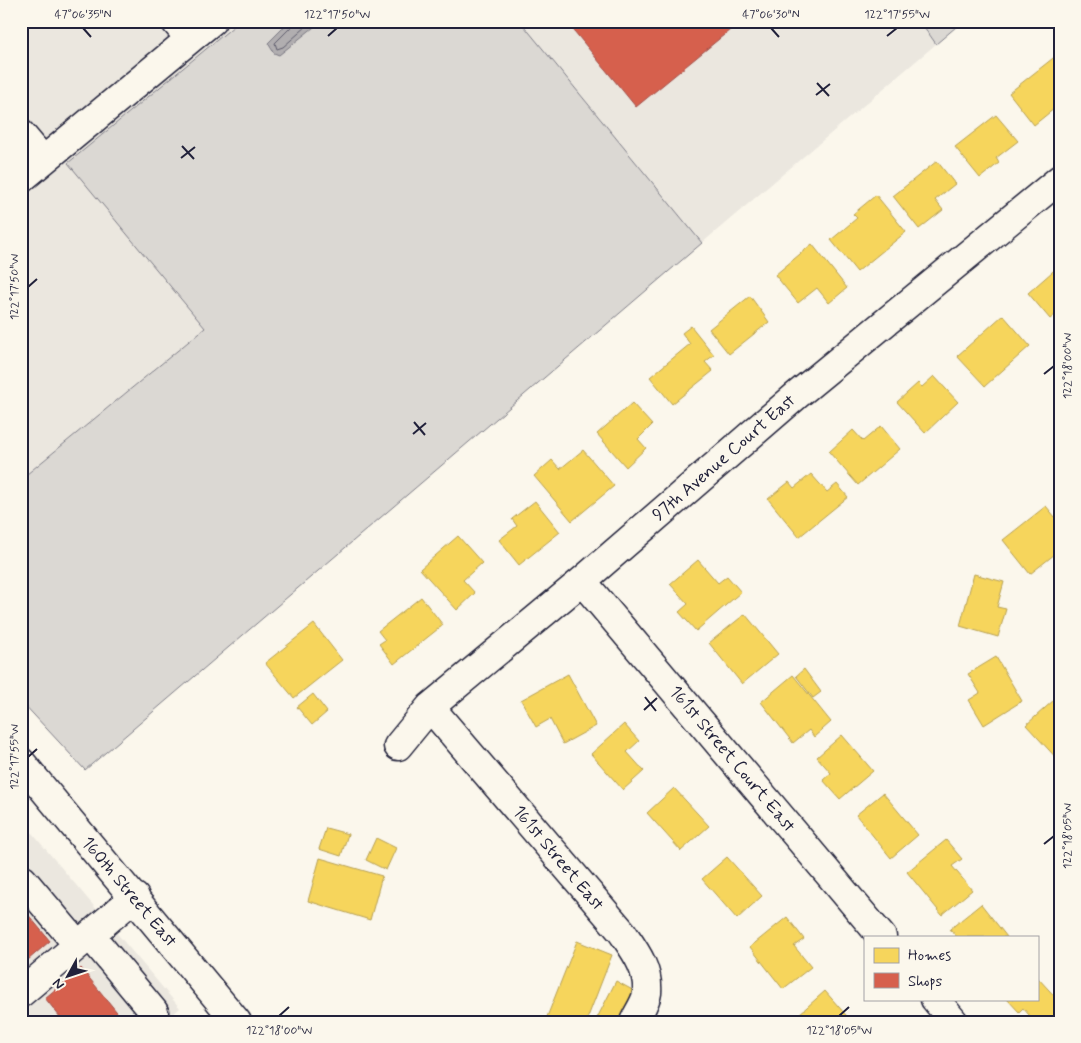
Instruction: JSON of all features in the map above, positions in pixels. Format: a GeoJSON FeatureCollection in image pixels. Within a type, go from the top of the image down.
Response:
{"type":"FeatureCollection","features":[{"type":"Feature","properties":{"kind":"street"},"geometry":{"type":"LineString","coordinates":[[21,179],[183,30],[212,21]]}},
{"type":"Feature","properties":{"kind":"street"},"geometry":{"type":"LineString","coordinates":[[21,134],[43,160]]}},
{"type":"Feature","properties":{"kind":"street","name":"97th Avenue Court East"},"geometry":{"type":"LineString","coordinates":[[398,746],[430,707],[582,581],[797,395],[1060,179]]}},
{"type":"Feature","properties":{"kind":"street","name":"161st Street Court East"},"geometry":{"type":"LineString","coordinates":[[582,581],[881,936]]}},
{"type":"Feature","properties":{"kind":"street","name":"161st Street East"},"geometry":{"type":"LineString","coordinates":[[430,707],[622,932],[640,960],[646,974],[647,994],[634,1022]]}},
{"type":"Feature","properties":{"kind":"street","name":"160th Street East"},"geometry":{"type":"LineString","coordinates":[[21,762],[237,1022]]}},
{"type":"Feature","properties":{"kind":"street"},"geometry":{"type":"LineString","coordinates":[[23,880],[154,1012]]}},
{"type":"Feature","properties":{"kind":"street"},"geometry":{"type":"LineString","coordinates":[[21,993],[135,898]]}},
{"type":"Feature","properties":{"kind":"street"},"geometry":{"type":"LineString","coordinates":[[936,1000],[954,1022]]}},
{"type":"Feature","properties":{"kind":"shaded area"},"geometry":{"type":"Polygon","coordinates":[[[21,21],[240,21],[69,163],[205,328],[21,479],[21,21]]]}},
{"type":"Feature","properties":{"kind":"shaded area"},"geometry":{"type":"Polygon","coordinates":[[[240,21],[520,21],[702,243],[85,770],[21,701],[21,479],[205,328],[68,163],[240,21]]]}},
{"type":"Feature","properties":{"kind":"shaded area"},"geometry":{"type":"Polygon","coordinates":[[[520,21],[920,21],[936,44],[702,243],[520,21]]]}},
{"type":"Feature","properties":{"kind":"shaded area"},"geometry":{"type":"Polygon","coordinates":[[[920,21],[963,21],[936,44],[920,21]]]}},
{"type":"Feature","properties":{"kind":"shaded area"},"geometry":{"type":"Polygon","coordinates":[[[21,820],[180,1008],[164,1022],[21,1022],[21,820]]]}},
{"type":"Feature","properties":{"kind":"water"},"geometry":{"type":"Polygon","coordinates":[[[290,21],[312,21],[314,27],[279,55],[274,53],[268,43],[290,21]]]}},
{"type":"Feature","properties":{"kind":"building: Homes"},"geometry":{"type":"Polygon","coordinates":[[[1057,55],[1060,58],[1060,104],[1034,125],[1009,93],[1057,55]]]}},
{"type":"Feature","properties":{"kind":"building: Homes"},"geometry":{"type":"Polygon","coordinates":[[[996,115],[1018,141],[996,158],[999,163],[980,178],[955,147],[996,115]]]}},
{"type":"Feature","properties":{"kind":"building: Homes"},"geometry":{"type":"Polygon","coordinates":[[[937,161],[955,184],[935,200],[943,210],[919,229],[893,196],[937,161]]]}},
{"type":"Feature","properties":{"kind":"building: Homes"},"geometry":{"type":"Polygon","coordinates":[[[876,195],[906,232],[857,272],[831,240],[857,218],[853,214],[876,195]]]}},
{"type":"Feature","properties":{"kind":"building: Homes"},"geometry":{"type":"Polygon","coordinates":[[[812,244],[847,288],[829,303],[817,288],[798,303],[775,275],[812,244]]]}},
{"type":"Feature","properties":{"kind":"building: Homes"},"geometry":{"type":"Polygon","coordinates":[[[1060,265],[1060,311],[1050,319],[1028,293],[1060,265]]]}},
{"type":"Feature","properties":{"kind":"building: Homes"},"geometry":{"type":"Polygon","coordinates":[[[750,296],[769,322],[729,354],[709,329],[750,296]]]}},
{"type":"Feature","properties":{"kind":"building: Homes"},"geometry":{"type":"Polygon","coordinates":[[[1003,315],[1030,346],[985,386],[957,356],[1003,315]]]}},
{"type":"Feature","properties":{"kind":"building: Homes"},"geometry":{"type":"Polygon","coordinates":[[[691,326],[714,355],[705,362],[713,371],[672,404],[650,377],[690,344],[682,333],[691,326]]]}},
{"type":"Feature","properties":{"kind":"building: Homes"},"geometry":{"type":"Polygon","coordinates":[[[934,376],[958,402],[925,433],[897,402],[918,383],[922,387],[934,376]]]}},
{"type":"Feature","properties":{"kind":"building: Homes"},"geometry":{"type":"Polygon","coordinates":[[[632,403],[652,425],[638,439],[646,448],[626,467],[597,434],[632,403]]]}},
{"type":"Feature","properties":{"kind":"building: Homes"},"geometry":{"type":"Polygon","coordinates":[[[881,426],[900,449],[858,485],[829,452],[853,430],[863,441],[881,426]]]}},
{"type":"Feature","properties":{"kind":"building: Homes"},"geometry":{"type":"Polygon","coordinates":[[[583,450],[614,486],[572,521],[534,476],[552,460],[560,469],[583,450]]]}},
{"type":"Feature","properties":{"kind":"building: Homes"},"geometry":{"type":"Polygon","coordinates":[[[811,474],[827,492],[837,484],[848,497],[799,537],[768,499],[789,482],[794,488],[811,474]]]}},
{"type":"Feature","properties":{"kind":"building: Homes"},"geometry":{"type":"Polygon","coordinates":[[[535,501],[560,532],[519,565],[499,540],[517,526],[512,519],[535,501]]]}},
{"type":"Feature","properties":{"kind":"building: Homes"},"geometry":{"type":"Polygon","coordinates":[[[1046,506],[1060,523],[1060,550],[1030,574],[1003,540],[1046,506]]]}},
{"type":"Feature","properties":{"kind":"building: Homes"},"geometry":{"type":"Polygon","coordinates":[[[458,536],[482,563],[463,580],[475,593],[457,610],[420,569],[458,536]]]}},
{"type":"Feature","properties":{"kind":"building: Homes"},"geometry":{"type":"Polygon","coordinates":[[[698,560],[718,583],[727,576],[741,592],[696,631],[679,612],[688,604],[670,584],[698,560]]]}},
{"type":"Feature","properties":{"kind":"building: Homes"},"geometry":{"type":"Polygon","coordinates":[[[974,574],[1004,582],[997,607],[1006,609],[998,637],[960,626],[974,574]]]}},
{"type":"Feature","properties":{"kind":"building: Homes"},"geometry":{"type":"Polygon","coordinates":[[[421,597],[443,625],[394,664],[379,644],[385,640],[378,631],[421,597]]]}},
{"type":"Feature","properties":{"kind":"building: Homes"},"geometry":{"type":"Polygon","coordinates":[[[745,614],[778,654],[742,684],[709,643],[745,614]]]}},
{"type":"Feature","properties":{"kind":"building: Homes"},"geometry":{"type":"Polygon","coordinates":[[[314,624],[342,660],[294,698],[265,663],[314,624]]]}},
{"type":"Feature","properties":{"kind":"building: Homes"},"geometry":{"type":"Polygon","coordinates":[[[996,657],[1022,701],[984,725],[969,700],[980,693],[968,674],[996,657]]]}},
{"type":"Feature","properties":{"kind":"building: Homes"},"geometry":{"type":"Polygon","coordinates":[[[804,669],[821,692],[813,698],[796,676],[804,669]]]}},
{"type":"Feature","properties":{"kind":"building: Homes"},"geometry":{"type":"Polygon","coordinates":[[[568,674],[596,726],[563,744],[550,719],[536,727],[521,700],[568,674]]]}},
{"type":"Feature","properties":{"kind":"building: Homes"},"geometry":{"type":"Polygon","coordinates":[[[793,675],[831,722],[814,737],[809,730],[793,743],[761,702],[793,675]]]}},
{"type":"Feature","properties":{"kind":"building: Homes"},"geometry":{"type":"Polygon","coordinates":[[[313,694],[327,712],[312,725],[297,707],[313,694]]]}},
{"type":"Feature","properties":{"kind":"building: Homes"},"geometry":{"type":"Polygon","coordinates":[[[1054,700],[1060,707],[1060,762],[1026,725],[1054,700]]]}},
{"type":"Feature","properties":{"kind":"building: Homes"},"geometry":{"type":"Polygon","coordinates":[[[624,724],[639,741],[627,752],[644,771],[623,790],[591,754],[624,724]]]}},
{"type":"Feature","properties":{"kind":"building: Homes"},"geometry":{"type":"Polygon","coordinates":[[[842,735],[873,771],[840,799],[823,780],[831,773],[817,757],[842,735]]]}},
{"type":"Feature","properties":{"kind":"building: Homes"},"geometry":{"type":"Polygon","coordinates":[[[674,788],[709,826],[681,851],[647,813],[674,788]]]}},
{"type":"Feature","properties":{"kind":"building: Homes"},"geometry":{"type":"Polygon","coordinates":[[[883,793],[918,835],[891,858],[856,815],[883,793]]]}},
{"type":"Feature","properties":{"kind":"building: Homes"},"geometry":{"type":"Polygon","coordinates":[[[326,828],[348,834],[341,856],[319,849],[326,828]]]}},
{"type":"Feature","properties":{"kind":"building: Homes"},"geometry":{"type":"Polygon","coordinates":[[[376,838],[396,848],[386,870],[366,860],[376,838]]]}},
{"type":"Feature","properties":{"kind":"building: Homes"},"geometry":{"type":"Polygon","coordinates":[[[946,840],[962,859],[952,866],[972,890],[942,915],[907,872],[946,840]]]}},
{"type":"Feature","properties":{"kind":"building: Homes"},"geometry":{"type":"Polygon","coordinates":[[[727,857],[762,896],[737,919],[702,879],[727,857]]]}},
{"type":"Feature","properties":{"kind":"building: Homes"},"geometry":{"type":"Polygon","coordinates":[[[320,858],[382,876],[370,920],[308,901],[320,858]]]}},
{"type":"Feature","properties":{"kind":"building: Homes"},"geometry":{"type":"Polygon","coordinates":[[[981,904],[1006,936],[956,936],[950,929],[981,904]]]}},
{"type":"Feature","properties":{"kind":"building: Homes"},"geometry":{"type":"Polygon","coordinates":[[[787,917],[804,939],[794,946],[811,967],[783,989],[750,947],[787,917]]]}},
{"type":"Feature","properties":{"kind":"building: Homes"},"geometry":{"type":"Polygon","coordinates":[[[577,941],[612,955],[586,1022],[545,1022],[577,941]]]}},
{"type":"Feature","properties":{"kind":"building: Homes"},"geometry":{"type":"Polygon","coordinates":[[[1038,978],[1060,1002],[1060,1018],[1056,1022],[1035,1022],[1023,1008],[1019,1012],[1008,1000],[1038,1000],[1038,978]]]}},
{"type":"Feature","properties":{"kind":"building: Homes"},"geometry":{"type":"Polygon","coordinates":[[[616,981],[638,993],[622,1022],[595,1022],[616,981]]]}},
{"type":"Feature","properties":{"kind":"building: Homes"},"geometry":{"type":"Polygon","coordinates":[[[825,991],[852,1022],[804,1022],[798,1015],[825,991]]]}},
{"type":"Feature","properties":{"kind":"building: Homes"},"geometry":{"type":"Polygon","coordinates":[[[707,1016],[711,1022],[699,1022],[707,1016]]]}},
{"type":"Feature","properties":{"kind":"building: Shops"},"geometry":{"type":"Polygon","coordinates":[[[577,21],[741,21],[636,107],[570,26],[577,21]]]}},
{"type":"Feature","properties":{"kind":"building: Shops"},"geometry":{"type":"Polygon","coordinates":[[[21,906],[50,941],[21,966],[21,906]]]}},
{"type":"Feature","properties":{"kind":"building: Shops"},"geometry":{"type":"Polygon","coordinates":[[[81,968],[125,1022],[64,1022],[45,998],[81,968]]]}}]}
